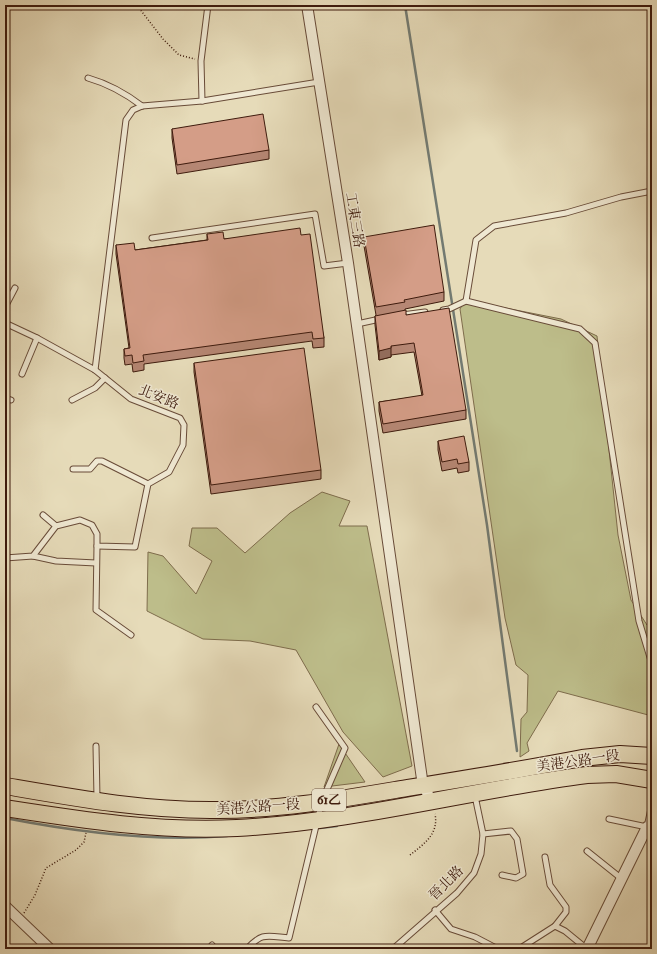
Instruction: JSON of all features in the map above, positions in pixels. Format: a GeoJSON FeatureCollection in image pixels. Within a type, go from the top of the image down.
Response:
{"type":"FeatureCollection","features":[{"type":"Feature","properties":{"kind":"main road","name":"美港公路一段"},"geometry":{"type":"LineString","coordinates":[[5,808],[88,821],[185,829],[237,828],[317,819],[432,801],[473,785],[582,758],[620,754],[652,756]]}},
{"type":"Feature","properties":{"kind":"main road","name":"美港公路一段"},"geometry":{"type":"LineString","coordinates":[[5,786],[97,801],[168,809],[218,810],[322,802],[423,786],[473,785],[587,775],[616,774],[652,780]]}},
{"type":"Feature","properties":{"kind":"street","name":"工東三路"},"geometry":{"type":"LineString","coordinates":[[307,5],[318,82],[348,263],[423,786]]}},
{"type":"Feature","properties":{"kind":"street"},"geometry":{"type":"LineString","coordinates":[[423,786],[432,801]]}},
{"type":"Feature","properties":{"kind":"street"},"geometry":{"type":"LineString","coordinates":[[587,949],[650,827]]}},
{"type":"Feature","properties":{"kind":"street"},"geometry":{"type":"LineString","coordinates":[[5,906],[50,949]]}},
{"type":"Feature","properties":{"kind":"lane"},"geometry":{"type":"LineString","coordinates":[[202,101],[201,61],[208,5]]}},
{"type":"Feature","properties":{"kind":"lane"},"geometry":{"type":"LineString","coordinates":[[88,78],[103,82],[123,92],[142,106]]}},
{"type":"Feature","properties":{"kind":"lane"},"geometry":{"type":"LineString","coordinates":[[95,370],[126,120],[133,110],[142,106],[202,101],[318,82]]}},
{"type":"Feature","properties":{"kind":"lane"},"geometry":{"type":"LineString","coordinates":[[466,301],[476,240],[494,226],[566,213],[621,197],[652,191]]}},
{"type":"Feature","properties":{"kind":"lane"},"geometry":{"type":"LineString","coordinates":[[152,238],[315,214],[324,266],[348,263]]}},
{"type":"Feature","properties":{"kind":"lane"},"geometry":{"type":"LineString","coordinates":[[5,307],[15,288]]}},
{"type":"Feature","properties":{"kind":"lane"},"geometry":{"type":"LineString","coordinates":[[395,316],[449,309],[466,301],[580,329],[595,343],[639,622],[652,664]]}},
{"type":"Feature","properties":{"kind":"lane"},"geometry":{"type":"LineString","coordinates":[[357,324],[388,318]]}},
{"type":"Feature","properties":{"kind":"lane","name":"北安路"},"geometry":{"type":"LineString","coordinates":[[5,323],[37,338],[95,370],[131,399],[180,418],[184,425],[183,445],[169,472],[148,484]]}},
{"type":"Feature","properties":{"kind":"lane"},"geometry":{"type":"LineString","coordinates":[[22,374],[37,338]]}},
{"type":"Feature","properties":{"kind":"lane"},"geometry":{"type":"LineString","coordinates":[[72,400],[95,388],[105,378]]}},
{"type":"Feature","properties":{"kind":"lane"},"geometry":{"type":"LineString","coordinates":[[5,398],[11,400]]}},
{"type":"Feature","properties":{"kind":"lane"},"geometry":{"type":"LineString","coordinates":[[73,469],[90,469],[97,461],[102,461],[148,484],[135,547],[97,546]]}},
{"type":"Feature","properties":{"kind":"lane"},"geometry":{"type":"LineString","coordinates":[[43,515],[56,526]]}},
{"type":"Feature","properties":{"kind":"lane"},"geometry":{"type":"LineString","coordinates":[[33,556],[56,526],[80,520],[92,525],[97,534],[96,610],[131,635]]}},
{"type":"Feature","properties":{"kind":"lane"},"geometry":{"type":"LineString","coordinates":[[5,558],[33,556],[56,561],[96,563]]}},
{"type":"Feature","properties":{"kind":"lane"},"geometry":{"type":"LineString","coordinates":[[247,949],[256,938],[263,936],[289,938],[322,802],[345,748],[316,707]]}},
{"type":"Feature","properties":{"kind":"lane"},"geometry":{"type":"LineString","coordinates":[[96,746],[97,801]]}},
{"type":"Feature","properties":{"kind":"lane","name":"晉北路"},"geometry":{"type":"LineString","coordinates":[[393,949],[435,910],[457,893],[474,872],[481,854],[483,834],[473,785]]}},
{"type":"Feature","properties":{"kind":"lane"},"geometry":{"type":"LineString","coordinates":[[609,819],[650,827],[652,804]]}},
{"type":"Feature","properties":{"kind":"lane"},"geometry":{"type":"LineString","coordinates":[[483,834],[511,831],[517,839],[523,874],[516,878],[502,875]]}},
{"type":"Feature","properties":{"kind":"lane"},"geometry":{"type":"LineString","coordinates":[[587,851],[622,879]]}},
{"type":"Feature","properties":{"kind":"lane"},"geometry":{"type":"LineString","coordinates":[[519,949],[555,926],[566,912],[566,907],[550,886],[545,857]]}},
{"type":"Feature","properties":{"kind":"lane"},"geometry":{"type":"LineString","coordinates":[[435,910],[451,929],[475,937],[498,949]]}},
{"type":"Feature","properties":{"kind":"lane"},"geometry":{"type":"LineString","coordinates":[[555,926],[587,949]]}},
{"type":"Feature","properties":{"kind":"path"},"geometry":{"type":"LineString","coordinates":[[498,5],[503,6]]}},
{"type":"Feature","properties":{"kind":"path"},"geometry":{"type":"LineString","coordinates":[[139,8],[163,39],[179,55],[201,61]]}},
{"type":"Feature","properties":{"kind":"path"},"geometry":{"type":"LineString","coordinates":[[410,855],[431,838],[436,819],[432,801]]}},
{"type":"Feature","properties":{"kind":"path"},"geometry":{"type":"LineString","coordinates":[[20,920],[35,895],[46,868],[76,850],[84,842],[88,821]]}},
{"type":"Feature","properties":{"kind":"green space"},"geometry":{"type":"Polygon","coordinates":[[[465,300],[561,319],[597,336],[618,535],[631,600],[647,625],[652,610],[652,716],[558,691],[527,743],[529,751],[520,757],[521,719],[527,712],[528,675],[516,665],[505,618],[460,309],[465,300]]]}},
{"type":"Feature","properties":{"kind":"green space"},"geometry":{"type":"Polygon","coordinates":[[[322,492],[350,501],[339,526],[367,526],[412,766],[383,777],[343,732],[296,650],[250,641],[203,639],[147,611],[148,552],[163,556],[196,594],[212,561],[189,546],[192,528],[217,528],[245,553],[290,513],[322,492]]]}},
{"type":"Feature","properties":{"kind":"green space"},"geometry":{"type":"Polygon","coordinates":[[[339,744],[365,782],[324,787],[339,744]]]}},
{"type":"Feature","properties":{"kind":"building"},"geometry":{"type":"Polygon","coordinates":[[[263,114],[269,150],[177,165],[172,129],[263,114]]]}},
{"type":"Feature","properties":{"kind":"building"},"geometry":{"type":"Polygon","coordinates":[[[434,225],[444,292],[404,300],[405,302],[376,307],[364,237],[434,225]]]}},
{"type":"Feature","properties":{"kind":"building"},"geometry":{"type":"Polygon","coordinates":[[[300,228],[301,235],[310,234],[324,338],[313,339],[312,332],[143,355],[144,361],[133,363],[132,355],[125,356],[124,349],[130,348],[116,245],[134,243],[135,250],[208,240],[207,234],[223,232],[224,239],[300,228]]]}},
{"type":"Feature","properties":{"kind":"building"},"geometry":{"type":"Polygon","coordinates":[[[449,308],[466,410],[383,424],[379,402],[423,395],[414,343],[391,346],[391,348],[379,351],[375,316],[406,310],[406,315],[449,308]]]}},
{"type":"Feature","properties":{"kind":"building"},"geometry":{"type":"Polygon","coordinates":[[[304,348],[321,470],[211,485],[194,363],[304,348]]]}},
{"type":"Feature","properties":{"kind":"building"},"geometry":{"type":"Polygon","coordinates":[[[464,436],[469,462],[458,464],[457,459],[442,462],[438,441],[464,436]]]}},
{"type":"Feature","properties":{"kind":"waterway"},"geometry":{"type":"LineString","coordinates":[[405,5],[487,525],[517,751]]}},
{"type":"Feature","properties":{"kind":"waterway"},"geometry":{"type":"LineString","coordinates":[[5,818],[60,828],[144,837],[200,838],[227,836]]}},
{"type":"Feature","properties":{"kind":"waterway"},"geometry":{"type":"LineString","coordinates":[[320,828],[337,826]]}}]}
